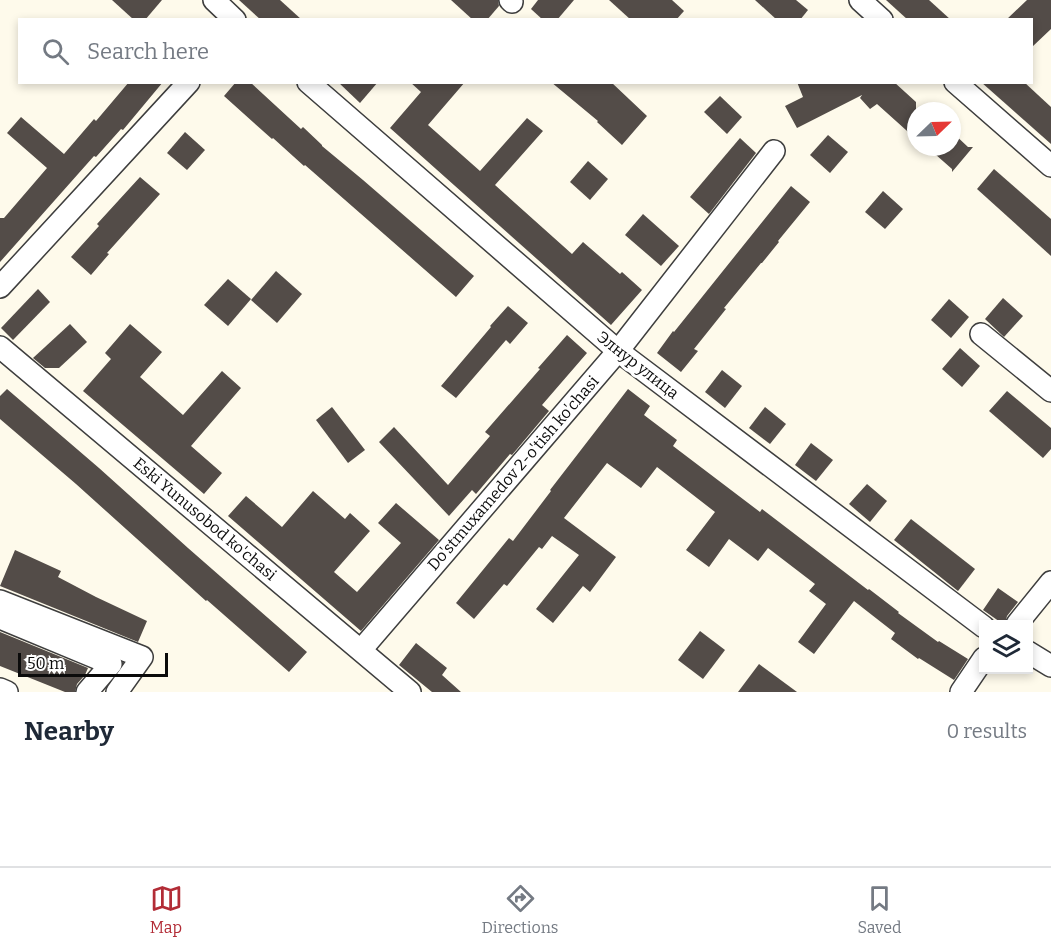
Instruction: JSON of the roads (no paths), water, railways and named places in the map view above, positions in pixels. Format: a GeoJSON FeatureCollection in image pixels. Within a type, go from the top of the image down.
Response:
{"type":"FeatureCollection","features":[{"type":"Feature","properties":{"kind":"street"},"geometry":{"type":"LineString","coordinates":[[214,0],[233,18]]}},
{"type":"Feature","properties":{"kind":"street"},"geometry":{"type":"LineString","coordinates":[[860,0],[880,18]]}},
{"type":"Feature","properties":{"kind":"street"},"geometry":{"type":"LineString","coordinates":[[0,287],[187,84]]}},
{"type":"Feature","properties":{"kind":"street","name":"Элнур улица"},"geometry":{"type":"LineString","coordinates":[[310,84],[618,351],[979,623]]}},
{"type":"Feature","properties":{"kind":"street"},"geometry":{"type":"LineString","coordinates":[[957,84],[1051,166]]}},
{"type":"Feature","properties":{"kind":"street","name":"Do'stmuxamedov 2-o'tish ko'chasi"},"geometry":{"type":"LineString","coordinates":[[361,650],[618,351],[774,151]]}},
{"type":"Feature","properties":{"kind":"street"},"geometry":{"type":"LineString","coordinates":[[981,334],[1051,391]]}},
{"type":"Feature","properties":{"kind":"street","name":"Eski Yunusobod ko'chasi"},"geometry":{"type":"LineString","coordinates":[[0,347],[410,692]]}},
{"type":"Feature","properties":{"kind":"street"},"geometry":{"type":"LineString","coordinates":[[1020,620],[1051,582]]}},
{"type":"Feature","properties":{"kind":"street"},"geometry":{"type":"LineString","coordinates":[[0,600],[142,657],[117,692]]}},
{"type":"Feature","properties":{"kind":"street"},"geometry":{"type":"LineString","coordinates":[[0,618],[111,664],[87,692]]}},
{"type":"Feature","properties":{"kind":"street"},"geometry":{"type":"LineString","coordinates":[[1033,655],[1051,666]]}},
{"type":"Feature","properties":{"kind":"street"},"geometry":{"type":"LineString","coordinates":[[961,692],[979,665]]}},
{"type":"Feature","properties":{"kind":"street"},"geometry":{"type":"LineString","coordinates":[[0,689],[7,692]]}}]}
